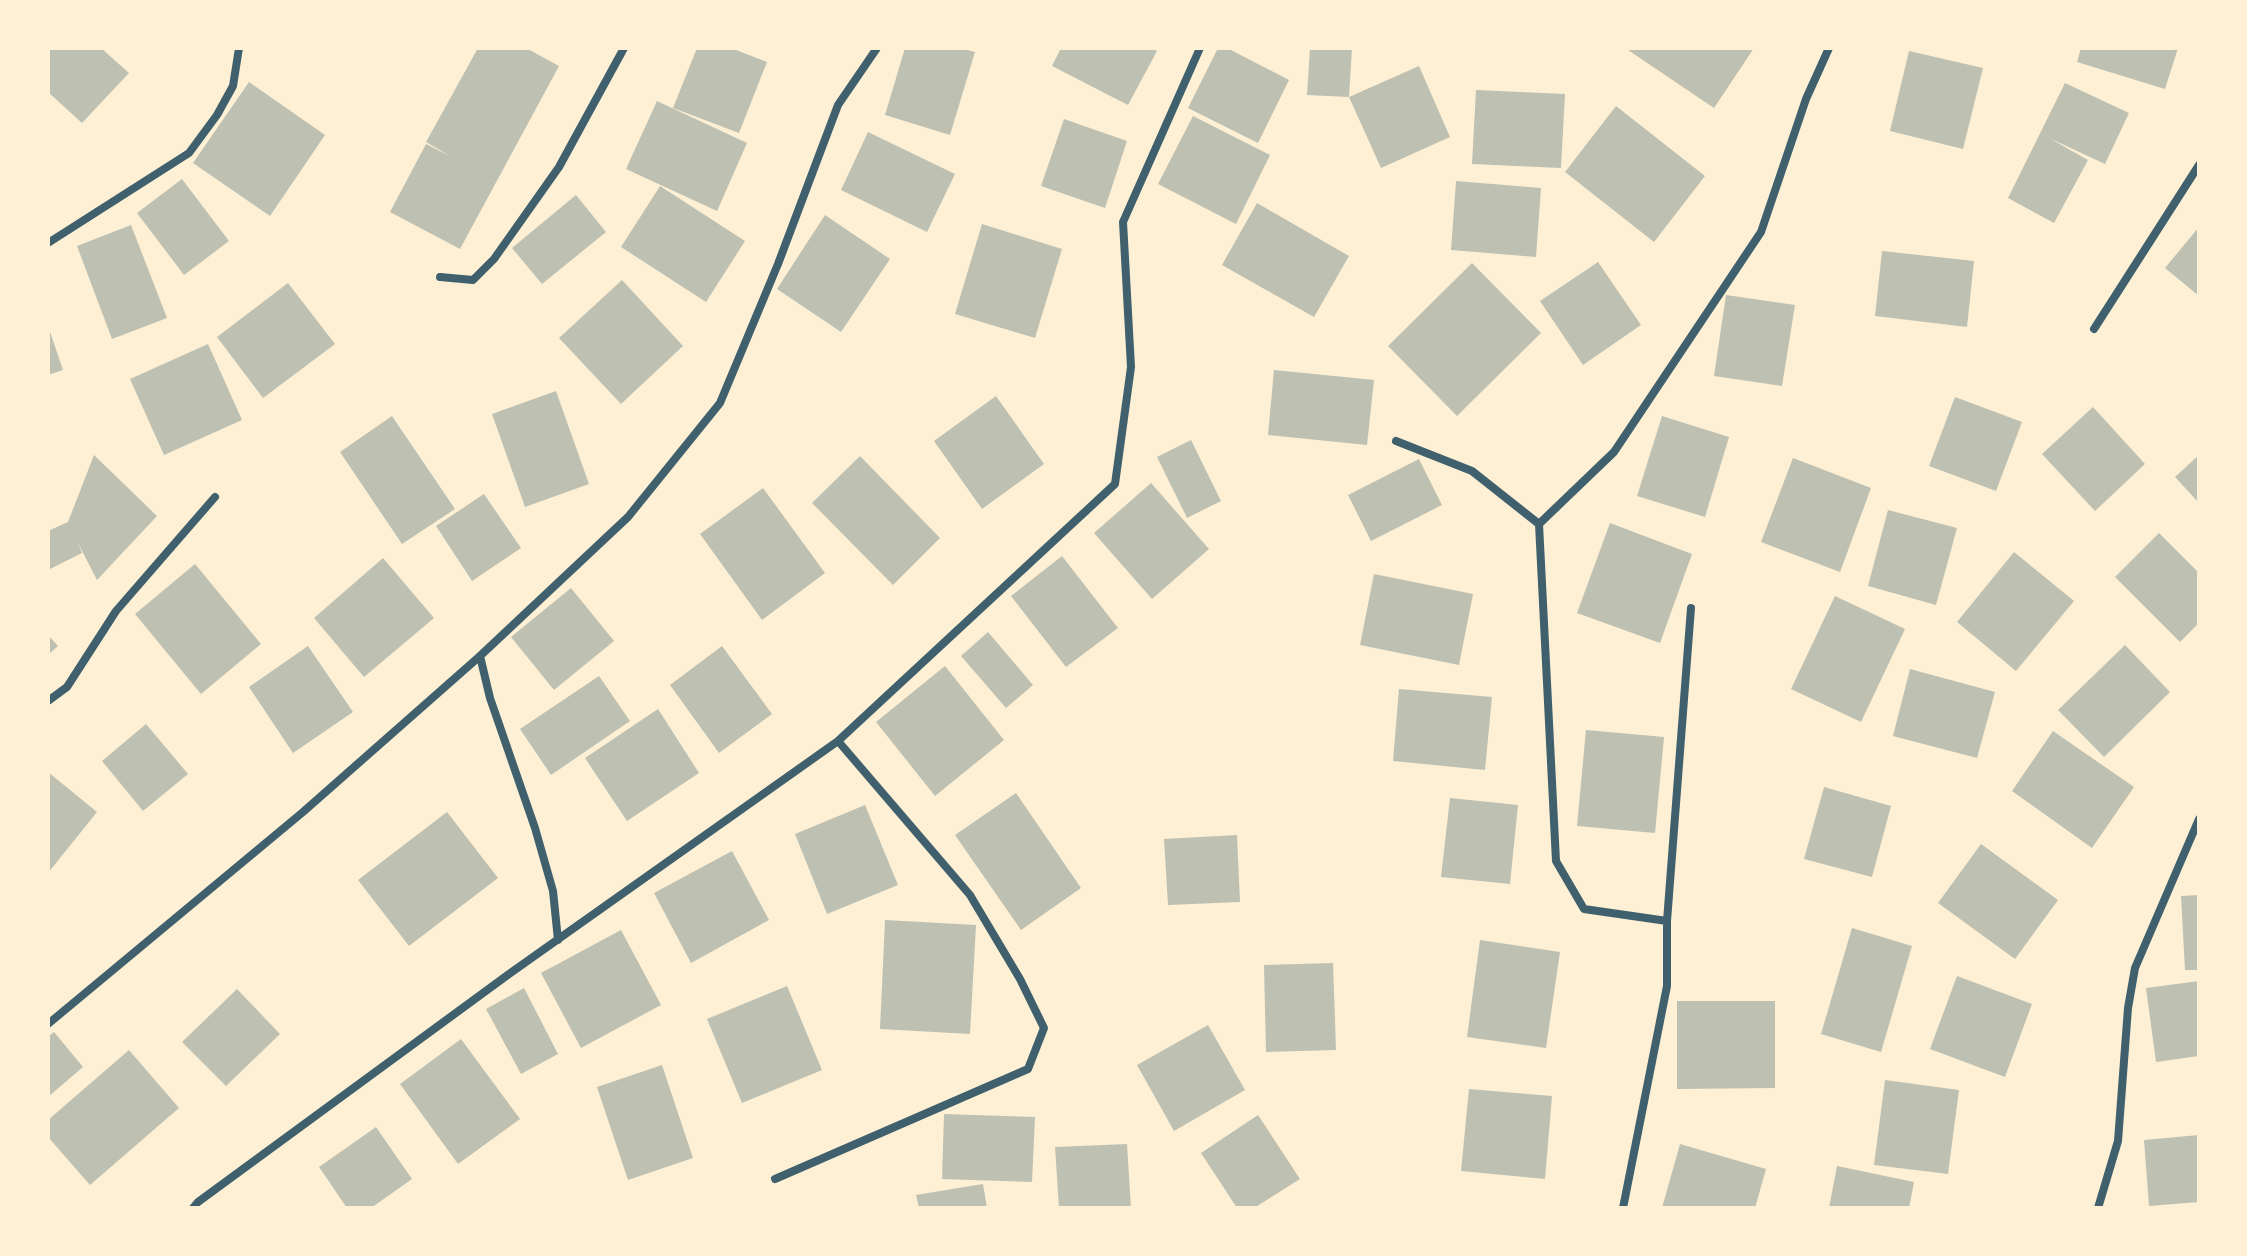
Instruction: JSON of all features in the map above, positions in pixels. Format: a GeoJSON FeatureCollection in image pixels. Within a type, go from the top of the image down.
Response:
{"type":"FeatureCollection","features":[{"type":"Feature","properties":{"kind":"street"},"geometry":{"type":"LineString","coordinates":[[48,243],[189,153],[217,115],[233,86],[239,48]]}},
{"type":"Feature","properties":{"kind":"street"},"geometry":{"type":"LineString","coordinates":[[440,277],[473,280],[494,259],[559,167],[624,48]]}},
{"type":"Feature","properties":{"kind":"street"},"geometry":{"type":"LineString","coordinates":[[48,1024],[303,812],[480,656],[628,517],[720,403],[778,264],[838,105],[877,48]]}},
{"type":"Feature","properties":{"kind":"street"},"geometry":{"type":"LineString","coordinates":[[193,1208],[558,940],[838,741],[1115,484],[1131,367],[1123,222],[1200,48]]}},
{"type":"Feature","properties":{"kind":"street"},"geometry":{"type":"LineString","coordinates":[[1539,524],[1614,452],[1761,232],[1806,99],[1829,48]]}},
{"type":"Feature","properties":{"kind":"street"},"geometry":{"type":"LineString","coordinates":[[2094,329],[2199,165]]}},
{"type":"Feature","properties":{"kind":"street"},"geometry":{"type":"LineString","coordinates":[[1396,441],[1472,471],[1539,524],[1556,861],[1584,909],[1667,921]]}},
{"type":"Feature","properties":{"kind":"street"},"geometry":{"type":"LineString","coordinates":[[48,701],[67,687],[116,611],[215,497]]}},
{"type":"Feature","properties":{"kind":"street"},"geometry":{"type":"LineString","coordinates":[[1623,1208],[1667,986],[1667,921],[1691,608]]}},
{"type":"Feature","properties":{"kind":"street"},"geometry":{"type":"LineString","coordinates":[[480,656],[490,698],[535,828],[553,891],[558,940]]}},
{"type":"Feature","properties":{"kind":"street"},"geometry":{"type":"LineString","coordinates":[[775,1179],[1028,1069],[1044,1028],[1020,979],[970,895],[838,741]]}},
{"type":"Feature","properties":{"kind":"street"},"geometry":{"type":"LineString","coordinates":[[2098,1208],[2118,1141],[2128,1008],[2135,968],[2199,819]]}},
{"type":"Feature","properties":{"kind":"building"},"geometry":{"type":"Polygon","coordinates":[[[48,48],[101,48],[129,73],[82,123],[48,92],[48,48]]]}},
{"type":"Feature","properties":{"kind":"building"},"geometry":{"type":"Polygon","coordinates":[[[478,48],[526,48],[559,66],[460,249],[390,212],[426,144],[450,156],[426,142],[478,48]]]}},
{"type":"Feature","properties":{"kind":"building"},"geometry":{"type":"Polygon","coordinates":[[[697,48],[731,48],[767,62],[739,133],[673,108],[697,48]]]}},
{"type":"Feature","properties":{"kind":"building"},"geometry":{"type":"Polygon","coordinates":[[[905,48],[960,48],[975,52],[950,135],[885,115],[905,48]]]}},
{"type":"Feature","properties":{"kind":"building"},"geometry":{"type":"Polygon","coordinates":[[[1061,48],[1151,48],[1157,51],[1128,105],[1052,66],[1061,48]]]}},
{"type":"Feature","properties":{"kind":"building"},"geometry":{"type":"Polygon","coordinates":[[[1218,48],[1227,48],[1289,80],[1258,143],[1188,108],[1218,48]]]}},
{"type":"Feature","properties":{"kind":"building"},"geometry":{"type":"Polygon","coordinates":[[[1310,48],[1352,48],[1349,97],[1307,95],[1310,48]]]}},
{"type":"Feature","properties":{"kind":"building"},"geometry":{"type":"Polygon","coordinates":[[[1625,48],[1754,48],[1714,108],[1625,48]]]}},
{"type":"Feature","properties":{"kind":"building"},"geometry":{"type":"Polygon","coordinates":[[[2081,48],[2178,48],[2165,89],[2077,62],[2081,48]]]}},
{"type":"Feature","properties":{"kind":"building"},"geometry":{"type":"Polygon","coordinates":[[[1909,51],[1983,68],[1963,149],[1890,131],[1909,51]]]}},
{"type":"Feature","properties":{"kind":"building"},"geometry":{"type":"Polygon","coordinates":[[[1419,66],[1450,137],[1381,168],[1349,97],[1419,66]]]}},
{"type":"Feature","properties":{"kind":"building"},"geometry":{"type":"Polygon","coordinates":[[[249,82],[325,135],[270,216],[193,163],[249,82]]]}},
{"type":"Feature","properties":{"kind":"building"},"geometry":{"type":"Polygon","coordinates":[[[2065,83],[2129,113],[2105,164],[2049,138],[2088,160],[2054,223],[2008,198],[2065,83]]]}},
{"type":"Feature","properties":{"kind":"building"},"geometry":{"type":"Polygon","coordinates":[[[1476,90],[1565,94],[1561,168],[1472,164],[1476,90]]]}},
{"type":"Feature","properties":{"kind":"building"},"geometry":{"type":"Polygon","coordinates":[[[657,101],[747,143],[717,211],[626,169],[657,101]]]}},
{"type":"Feature","properties":{"kind":"building"},"geometry":{"type":"Polygon","coordinates":[[[1616,106],[1705,176],[1654,242],[1565,172],[1616,106]]]}},
{"type":"Feature","properties":{"kind":"building"},"geometry":{"type":"Polygon","coordinates":[[[1193,116],[1270,155],[1236,224],[1158,184],[1193,116]]]}},
{"type":"Feature","properties":{"kind":"building"},"geometry":{"type":"Polygon","coordinates":[[[1064,119],[1127,141],[1105,208],[1041,186],[1064,119]]]}},
{"type":"Feature","properties":{"kind":"building"},"geometry":{"type":"Polygon","coordinates":[[[868,132],[955,174],[927,232],[841,190],[868,132]]]}},
{"type":"Feature","properties":{"kind":"building"},"geometry":{"type":"Polygon","coordinates":[[[182,179],[229,241],[184,275],[137,213],[182,179]]]}},
{"type":"Feature","properties":{"kind":"building"},"geometry":{"type":"Polygon","coordinates":[[[1456,181],[1541,188],[1536,257],[1451,250],[1456,181]]]}},
{"type":"Feature","properties":{"kind":"building"},"geometry":{"type":"Polygon","coordinates":[[[660,186],[745,241],[706,302],[621,247],[660,186]]]}},
{"type":"Feature","properties":{"kind":"building"},"geometry":{"type":"Polygon","coordinates":[[[576,195],[606,232],[542,284],[512,248],[576,195]]]}},
{"type":"Feature","properties":{"kind":"building"},"geometry":{"type":"Polygon","coordinates":[[[1257,203],[1349,256],[1314,317],[1222,265],[1257,203]]]}},
{"type":"Feature","properties":{"kind":"building"},"geometry":{"type":"Polygon","coordinates":[[[825,215],[890,259],[841,332],[777,289],[825,215]]]}},
{"type":"Feature","properties":{"kind":"building"},"geometry":{"type":"Polygon","coordinates":[[[982,224],[1062,249],[1035,338],[955,314],[982,224]]]}},
{"type":"Feature","properties":{"kind":"building"},"geometry":{"type":"Polygon","coordinates":[[[131,225],[167,318],[112,339],[77,246],[131,225]]]}},
{"type":"Feature","properties":{"kind":"building"},"geometry":{"type":"Polygon","coordinates":[[[2199,227],[2199,296],[2165,268],[2199,227]]]}},
{"type":"Feature","properties":{"kind":"building"},"geometry":{"type":"Polygon","coordinates":[[[1882,251],[1974,261],[1967,327],[1875,316],[1882,251]]]}},
{"type":"Feature","properties":{"kind":"building"},"geometry":{"type":"Polygon","coordinates":[[[1598,262],[1641,325],[1583,365],[1540,301],[1598,262]]]}},
{"type":"Feature","properties":{"kind":"building"},"geometry":{"type":"Polygon","coordinates":[[[1472,263],[1541,333],[1457,416],[1388,346],[1472,263]]]}},
{"type":"Feature","properties":{"kind":"building"},"geometry":{"type":"Polygon","coordinates":[[[622,280],[683,346],[621,404],[559,338],[622,280]]]}},
{"type":"Feature","properties":{"kind":"building"},"geometry":{"type":"Polygon","coordinates":[[[288,283],[335,344],[263,398],[217,337],[288,283]]]}},
{"type":"Feature","properties":{"kind":"building"},"geometry":{"type":"Polygon","coordinates":[[[1726,295],[1795,305],[1782,386],[1714,376],[1726,295]]]}},
{"type":"Feature","properties":{"kind":"building"},"geometry":{"type":"Polygon","coordinates":[[[48,326],[63,370],[48,375],[48,326]]]}},
{"type":"Feature","properties":{"kind":"building"},"geometry":{"type":"Polygon","coordinates":[[[208,344],[242,420],[164,455],[130,379],[208,344]]]}},
{"type":"Feature","properties":{"kind":"building"},"geometry":{"type":"Polygon","coordinates":[[[1274,370],[1374,380],[1367,445],[1268,435],[1274,370]]]}},
{"type":"Feature","properties":{"kind":"building"},"geometry":{"type":"Polygon","coordinates":[[[556,391],[589,484],[525,507],[492,414],[556,391]]]}},
{"type":"Feature","properties":{"kind":"building"},"geometry":{"type":"Polygon","coordinates":[[[996,396],[1044,464],[982,509],[934,441],[996,396]]]}},
{"type":"Feature","properties":{"kind":"building"},"geometry":{"type":"Polygon","coordinates":[[[1955,397],[2022,422],[1996,491],[1929,466],[1955,397]]]}},
{"type":"Feature","properties":{"kind":"building"},"geometry":{"type":"Polygon","coordinates":[[[2093,407],[2145,464],[2095,511],[2042,454],[2093,407]]]}},
{"type":"Feature","properties":{"kind":"building"},"geometry":{"type":"Polygon","coordinates":[[[392,416],[455,509],[402,544],[340,452],[392,416]]]}},
{"type":"Feature","properties":{"kind":"building"},"geometry":{"type":"Polygon","coordinates":[[[1662,416],[1729,437],[1705,517],[1637,496],[1662,416]]]}},
{"type":"Feature","properties":{"kind":"building"},"geometry":{"type":"Polygon","coordinates":[[[1191,440],[1221,501],[1187,518],[1157,457],[1191,440]]]}},
{"type":"Feature","properties":{"kind":"building"},"geometry":{"type":"Polygon","coordinates":[[[94,455],[157,516],[97,580],[78,543],[82,553],[48,570],[48,531],[68,522],[94,455]]]}},
{"type":"Feature","properties":{"kind":"building"},"geometry":{"type":"Polygon","coordinates":[[[2199,455],[2199,503],[2175,477],[2199,455]]]}},
{"type":"Feature","properties":{"kind":"building"},"geometry":{"type":"Polygon","coordinates":[[[860,456],[940,538],[893,585],[812,503],[860,456]]]}},
{"type":"Feature","properties":{"kind":"building"},"geometry":{"type":"Polygon","coordinates":[[[1793,458],[1871,488],[1840,572],[1761,542],[1793,458]]]}},
{"type":"Feature","properties":{"kind":"building"},"geometry":{"type":"Polygon","coordinates":[[[1419,459],[1442,505],[1371,541],[1348,495],[1419,459]]]}},
{"type":"Feature","properties":{"kind":"building"},"geometry":{"type":"Polygon","coordinates":[[[1151,483],[1209,549],[1152,599],[1094,533],[1151,483]]]}},
{"type":"Feature","properties":{"kind":"building"},"geometry":{"type":"Polygon","coordinates":[[[763,488],[825,573],[762,620],[700,534],[763,488]]]}},
{"type":"Feature","properties":{"kind":"building"},"geometry":{"type":"Polygon","coordinates":[[[484,494],[521,548],[472,581],[436,526],[484,494]]]}},
{"type":"Feature","properties":{"kind":"building"},"geometry":{"type":"Polygon","coordinates":[[[1888,510],[1957,528],[1936,605],[1868,586],[1888,510]]]}},
{"type":"Feature","properties":{"kind":"building"},"geometry":{"type":"Polygon","coordinates":[[[1610,523],[1692,554],[1660,643],[1577,613],[1610,523]]]}},
{"type":"Feature","properties":{"kind":"building"},"geometry":{"type":"Polygon","coordinates":[[[2159,533],[2199,573],[2199,623],[2180,642],[2115,577],[2159,533]]]}},
{"type":"Feature","properties":{"kind":"building"},"geometry":{"type":"Polygon","coordinates":[[[2014,552],[2074,601],[2016,671],[1957,622],[2014,552]]]}},
{"type":"Feature","properties":{"kind":"building"},"geometry":{"type":"Polygon","coordinates":[[[1062,556],[1118,628],[1066,667],[1011,596],[1062,556]]]}},
{"type":"Feature","properties":{"kind":"building"},"geometry":{"type":"Polygon","coordinates":[[[383,558],[434,618],[364,677],[314,618],[383,558]]]}},
{"type":"Feature","properties":{"kind":"building"},"geometry":{"type":"Polygon","coordinates":[[[195,564],[261,644],[201,694],[135,614],[195,564]]]}},
{"type":"Feature","properties":{"kind":"building"},"geometry":{"type":"Polygon","coordinates":[[[1374,574],[1473,594],[1459,665],[1360,645],[1374,574]]]}},
{"type":"Feature","properties":{"kind":"building"},"geometry":{"type":"Polygon","coordinates":[[[571,588],[614,641],[554,690],[511,637],[571,588]]]}},
{"type":"Feature","properties":{"kind":"building"},"geometry":{"type":"Polygon","coordinates":[[[1835,596],[1905,629],[1861,722],[1791,689],[1835,596]]]}},
{"type":"Feature","properties":{"kind":"building"},"geometry":{"type":"Polygon","coordinates":[[[988,632],[1033,685],[1006,708],[961,656],[988,632]]]}},
{"type":"Feature","properties":{"kind":"building"},"geometry":{"type":"Polygon","coordinates":[[[48,635],[58,646],[48,655],[48,635]]]}},
{"type":"Feature","properties":{"kind":"building"},"geometry":{"type":"Polygon","coordinates":[[[2125,645],[2170,692],[2104,757],[2058,710],[2125,645]]]}},
{"type":"Feature","properties":{"kind":"building"},"geometry":{"type":"Polygon","coordinates":[[[308,646],[353,712],[293,753],[249,687],[308,646]]]}},
{"type":"Feature","properties":{"kind":"building"},"geometry":{"type":"Polygon","coordinates":[[[722,646],[772,714],[719,753],[670,685],[722,646]]]}},
{"type":"Feature","properties":{"kind":"building"},"geometry":{"type":"Polygon","coordinates":[[[945,666],[1004,740],[935,796],[876,722],[945,666]]]}},
{"type":"Feature","properties":{"kind":"building"},"geometry":{"type":"Polygon","coordinates":[[[1910,669],[1995,692],[1977,758],[1893,736],[1910,669]]]}},
{"type":"Feature","properties":{"kind":"building"},"geometry":{"type":"Polygon","coordinates":[[[599,676],[630,721],[551,775],[520,729],[599,676]]]}},
{"type":"Feature","properties":{"kind":"building"},"geometry":{"type":"Polygon","coordinates":[[[1399,689],[1492,697],[1485,770],[1393,761],[1399,689]]]}},
{"type":"Feature","properties":{"kind":"building"},"geometry":{"type":"Polygon","coordinates":[[[658,709],[699,773],[627,821],[585,758],[658,709]]]}},
{"type":"Feature","properties":{"kind":"building"},"geometry":{"type":"Polygon","coordinates":[[[146,724],[188,774],[143,811],[102,761],[146,724]]]}},
{"type":"Feature","properties":{"kind":"building"},"geometry":{"type":"Polygon","coordinates":[[[1586,730],[1664,737],[1655,833],[1577,826],[1586,730]]]}},
{"type":"Feature","properties":{"kind":"building"},"geometry":{"type":"Polygon","coordinates":[[[2053,731],[2134,787],[2092,848],[2012,791],[2053,731]]]}},
{"type":"Feature","properties":{"kind":"building"},"geometry":{"type":"Polygon","coordinates":[[[48,772],[97,812],[48,873],[48,772]]]}},
{"type":"Feature","properties":{"kind":"building"},"geometry":{"type":"Polygon","coordinates":[[[1824,787],[1891,806],[1872,877],[1804,859],[1824,787]]]}},
{"type":"Feature","properties":{"kind":"building"},"geometry":{"type":"Polygon","coordinates":[[[1016,793],[1081,888],[1021,930],[955,835],[1016,793]]]}},
{"type":"Feature","properties":{"kind":"building"},"geometry":{"type":"Polygon","coordinates":[[[1450,798],[1518,805],[1510,884],[1441,877],[1450,798]]]}},
{"type":"Feature","properties":{"kind":"building"},"geometry":{"type":"Polygon","coordinates":[[[865,805],[898,885],[827,914],[795,834],[865,805]]]}},
{"type":"Feature","properties":{"kind":"building"},"geometry":{"type":"Polygon","coordinates":[[[447,812],[498,878],[409,946],[358,880],[447,812]]]}},
{"type":"Feature","properties":{"kind":"building"},"geometry":{"type":"Polygon","coordinates":[[[1237,835],[1240,902],[1168,905],[1164,839],[1237,835]]]}},
{"type":"Feature","properties":{"kind":"building"},"geometry":{"type":"Polygon","coordinates":[[[1981,844],[2058,900],[2015,959],[1938,903],[1981,844]]]}},
{"type":"Feature","properties":{"kind":"building"},"geometry":{"type":"Polygon","coordinates":[[[732,851],[769,920],[691,963],[654,893],[732,851]]]}},
{"type":"Feature","properties":{"kind":"building"},"geometry":{"type":"Polygon","coordinates":[[[2199,895],[2199,970],[2185,970],[2181,896],[2199,895]]]}},
{"type":"Feature","properties":{"kind":"building"},"geometry":{"type":"Polygon","coordinates":[[[885,920],[976,925],[970,1034],[880,1029],[885,920]]]}},
{"type":"Feature","properties":{"kind":"building"},"geometry":{"type":"Polygon","coordinates":[[[1852,928],[1912,946],[1881,1052],[1821,1034],[1852,928]]]}},
{"type":"Feature","properties":{"kind":"building"},"geometry":{"type":"Polygon","coordinates":[[[621,930],[661,1005],[581,1048],[541,973],[621,930]]]}},
{"type":"Feature","properties":{"kind":"building"},"geometry":{"type":"Polygon","coordinates":[[[1480,940],[1560,952],[1546,1048],[1467,1037],[1480,940]]]}},
{"type":"Feature","properties":{"kind":"building"},"geometry":{"type":"Polygon","coordinates":[[[1333,963],[1336,1050],[1266,1052],[1264,965],[1333,963]]]}},
{"type":"Feature","properties":{"kind":"building"},"geometry":{"type":"Polygon","coordinates":[[[1957,976],[2032,1004],[2005,1077],[1930,1049],[1957,976]]]}},
{"type":"Feature","properties":{"kind":"building"},"geometry":{"type":"Polygon","coordinates":[[[2199,981],[2199,1056],[2156,1062],[2146,988],[2199,981]]]}},
{"type":"Feature","properties":{"kind":"building"},"geometry":{"type":"Polygon","coordinates":[[[787,986],[822,1070],[742,1103],[707,1019],[787,986]]]}},
{"type":"Feature","properties":{"kind":"building"},"geometry":{"type":"Polygon","coordinates":[[[524,988],[558,1054],[521,1074],[486,1009],[524,988]]]}},
{"type":"Feature","properties":{"kind":"building"},"geometry":{"type":"Polygon","coordinates":[[[237,989],[280,1034],[226,1086],[182,1042],[237,989]]]}},
{"type":"Feature","properties":{"kind":"building"},"geometry":{"type":"Polygon","coordinates":[[[1677,1001],[1775,1001],[1775,1088],[1677,1089],[1677,1001]]]}},
{"type":"Feature","properties":{"kind":"building"},"geometry":{"type":"Polygon","coordinates":[[[1208,1025],[1245,1090],[1174,1131],[1137,1065],[1208,1025]]]}},
{"type":"Feature","properties":{"kind":"building"},"geometry":{"type":"Polygon","coordinates":[[[54,1032],[83,1067],[48,1097],[48,1037],[54,1032]]]}},
{"type":"Feature","properties":{"kind":"building"},"geometry":{"type":"Polygon","coordinates":[[[461,1039],[520,1119],[458,1164],[400,1084],[461,1039]]]}},
{"type":"Feature","properties":{"kind":"building"},"geometry":{"type":"Polygon","coordinates":[[[129,1050],[179,1108],[90,1185],[48,1137],[48,1120],[129,1050]]]}},
{"type":"Feature","properties":{"kind":"building"},"geometry":{"type":"Polygon","coordinates":[[[662,1065],[693,1158],[628,1180],[597,1087],[662,1065]]]}},
{"type":"Feature","properties":{"kind":"building"},"geometry":{"type":"Polygon","coordinates":[[[1885,1080],[1959,1090],[1948,1174],[1874,1165],[1885,1080]]]}},
{"type":"Feature","properties":{"kind":"building"},"geometry":{"type":"Polygon","coordinates":[[[1469,1089],[1552,1096],[1545,1179],[1461,1171],[1469,1089]]]}},
{"type":"Feature","properties":{"kind":"building"},"geometry":{"type":"Polygon","coordinates":[[[944,1114],[1035,1117],[1032,1182],[942,1179],[944,1114]]]}},
{"type":"Feature","properties":{"kind":"building"},"geometry":{"type":"Polygon","coordinates":[[[1258,1115],[1300,1179],[1254,1208],[1237,1208],[1201,1153],[1258,1115]]]}},
{"type":"Feature","properties":{"kind":"building"},"geometry":{"type":"Polygon","coordinates":[[[376,1127],[412,1179],[371,1208],[347,1208],[319,1167],[376,1127]]]}},
{"type":"Feature","properties":{"kind":"building"},"geometry":{"type":"Polygon","coordinates":[[[2199,1135],[2199,1202],[2149,1206],[2144,1140],[2199,1135]]]}},
{"type":"Feature","properties":{"kind":"building"},"geometry":{"type":"Polygon","coordinates":[[[1127,1144],[1131,1208],[1059,1208],[1055,1147],[1127,1144]]]}},
{"type":"Feature","properties":{"kind":"building"},"geometry":{"type":"Polygon","coordinates":[[[1680,1144],[1766,1169],[1755,1208],[1662,1208],[1680,1144]]]}},
{"type":"Feature","properties":{"kind":"building"},"geometry":{"type":"Polygon","coordinates":[[[1837,1166],[1914,1182],[1909,1208],[1829,1208],[1837,1166]]]}},
{"type":"Feature","properties":{"kind":"building"},"geometry":{"type":"Polygon","coordinates":[[[983,1184],[987,1208],[919,1208],[916,1195],[983,1184]]]}}]}
